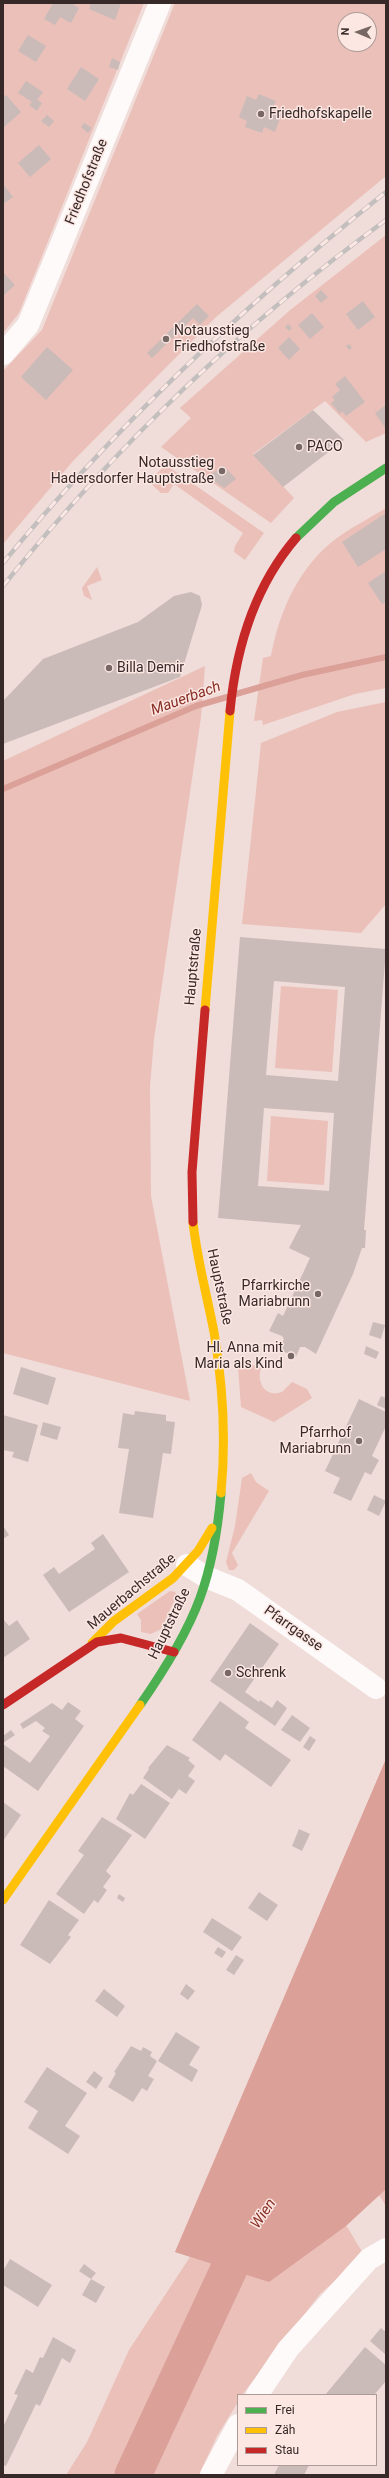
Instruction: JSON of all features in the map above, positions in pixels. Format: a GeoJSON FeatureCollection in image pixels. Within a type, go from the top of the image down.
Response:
{"type":"FeatureCollection","features":[{"type":"Feature","properties":{"kind":"main road","name":"Hauptstraße"},"geometry":{"type":"LineString","coordinates":[[3,1900],[143,1702],[174,1652],[190,1621],[206,1577],[219,1517],[223,1475],[224,1417],[214,1333],[197,1258],[192,1209],[192,1172],[234,670],[248,622],[266,580],[289,547],[308,524],[329,504],[367,478],[386,468]]}},
{"type":"Feature","properties":{"kind":"main road","name":"Mauerbachstraße"},"geometry":{"type":"LineString","coordinates":[[3,1705],[88,1647],[114,1621],[164,1586],[187,1565],[219,1517]]}},
{"type":"Feature","properties":{"kind":"main road","name":"Mauerbachstraße"},"geometry":{"type":"LineString","coordinates":[[88,1647],[105,1640],[121,1638],[174,1652]]}},
{"type":"Feature","properties":{"kind":"street","name":"Friedhofstraße"},"geometry":{"type":"LineString","coordinates":[[3,354],[28,325],[160,3]]}},
{"type":"Feature","properties":{"kind":"street","name":"Pfarrgasse"},"geometry":{"type":"LineString","coordinates":[[187,1565],[206,1577],[238,1590],[376,1688]]}},
{"type":"Feature","properties":{"kind":"street"},"geometry":{"type":"LineString","coordinates":[[259,2394],[288,2349],[369,2259],[386,2249]]}},
{"type":"Feature","properties":{"kind":"street"},"geometry":{"type":"LineString","coordinates":[[211,2475],[237,2427]]}},
{"type":"Feature","properties":{"kind":"shaded area"},"geometry":{"type":"Polygon","coordinates":[[[3,3],[144,3],[19,313],[3,333],[3,3]]]}},
{"type":"Feature","properties":{"kind":"shaded area"},"geometry":{"type":"Polygon","coordinates":[[[175,3],[386,3],[386,176],[216,317],[73,461],[3,544],[3,371],[42,330],[175,3]]]}},
{"type":"Feature","properties":{"kind":"shaded area"},"geometry":{"type":"Polygon","coordinates":[[[386,235],[386,433],[366,442],[325,401],[253,454],[294,498],[271,523],[161,447],[191,418],[180,408],[289,311],[386,235]]]}},
{"type":"Feature","properties":{"kind":"shaded area"},"geometry":{"type":"Polygon","coordinates":[[[166,465],[264,533],[245,560],[234,552],[235,546],[243,533],[174,484],[168,493],[161,493],[148,481],[166,465]]]}},
{"type":"Feature","properties":{"kind":"shaded area"},"geometry":{"type":"Polygon","coordinates":[[[386,508],[386,688],[355,694],[263,725],[262,720],[254,721],[263,658],[271,656],[279,623],[285,607],[302,576],[312,562],[337,538],[386,508]]]}},
{"type":"Feature","properties":{"kind":"shaded area"},"geometry":{"type":"Polygon","coordinates":[[[97,567],[102,580],[87,586],[92,600],[84,596],[82,588],[97,567]]]}},
{"type":"Feature","properties":{"kind":"shaded area"},"geometry":{"type":"Polygon","coordinates":[[[205,666],[201,717],[154,1039],[150,1086],[151,1196],[190,1401],[3,1353],[3,761],[205,666]]]}},
{"type":"Feature","properties":{"kind":"shaded area"},"geometry":{"type":"Polygon","coordinates":[[[386,702],[386,904],[361,933],[242,924],[261,743],[337,712],[386,702]]]}},
{"type":"Feature","properties":{"kind":"shaded area"},"geometry":{"type":"Polygon","coordinates":[[[281,986],[338,990],[332,1072],[275,1068],[281,986]]]}},
{"type":"Feature","properties":{"kind":"shaded area"},"geometry":{"type":"Polygon","coordinates":[[[271,1116],[328,1121],[324,1185],[267,1181],[271,1116]]]}},
{"type":"Feature","properties":{"kind":"shaded area"},"geometry":{"type":"Polygon","coordinates":[[[243,1361],[261,1368],[261,1384],[267,1391],[271,1393],[282,1392],[292,1382],[307,1389],[312,1398],[274,1422],[241,1407],[238,1367],[243,1361]]]}},
{"type":"Feature","properties":{"kind":"shaded area"},"geometry":{"type":"Polygon","coordinates":[[[251,1473],[256,1482],[269,1491],[232,1553],[238,1565],[234,1570],[229,1570],[226,1562],[235,1526],[242,1478],[251,1473]]]}},
{"type":"Feature","properties":{"kind":"shaded area"},"geometry":{"type":"Polygon","coordinates":[[[170,1591],[175,1592],[177,1595],[161,1629],[151,1634],[141,1632],[141,1620],[137,1614],[170,1591]]]}},
{"type":"Feature","properties":{"kind":"shaded area"},"geometry":{"type":"Polygon","coordinates":[[[386,1759],[386,2206],[379,2195],[346,2225],[364,2255],[320,2294],[243,2394],[237,2394],[237,2404],[217,2436],[199,2475],[66,2475],[87,2442],[129,2350],[190,2257],[175,2252],[386,1759]]]}},
{"type":"Feature","properties":{"kind":"water"},"geometry":{"type":"Polygon","coordinates":[[[386,1759],[386,2189],[346,2226],[269,2282],[175,2252],[386,1759]]]}},
{"type":"Feature","properties":{"kind":"building"},"geometry":{"type":"Polygon","coordinates":[[[53,3],[75,3],[74,5],[79,8],[71,23],[60,17],[55,25],[44,19],[53,3]]]}},
{"type":"Feature","properties":{"kind":"building"},"geometry":{"type":"Polygon","coordinates":[[[91,3],[121,3],[115,20],[89,9],[91,3]]]}},
{"type":"Feature","properties":{"kind":"building"},"geometry":{"type":"Polygon","coordinates":[[[28,35],[46,46],[36,62],[18,51],[28,35]]]}},
{"type":"Feature","properties":{"kind":"building"},"geometry":{"type":"Polygon","coordinates":[[[112,58],[120,62],[118,70],[109,67],[112,58]]]}},
{"type":"Feature","properties":{"kind":"building"},"geometry":{"type":"Polygon","coordinates":[[[81,67],[99,79],[85,101],[67,89],[81,67]]]}},
{"type":"Feature","properties":{"kind":"building"},"geometry":{"type":"Polygon","coordinates":[[[26,81],[43,92],[37,100],[42,103],[37,111],[29,105],[32,102],[18,93],[26,81]]]}},
{"type":"Feature","properties":{"kind":"building","name":"Friedhofskapelle"},"geometry":{"type":"Polygon","coordinates":[[[259,94],[276,101],[273,107],[283,110],[275,132],[264,127],[262,133],[245,127],[247,121],[239,117],[247,96],[256,100],[259,94]]]}},
{"type":"Feature","properties":{"kind":"building"},"geometry":{"type":"Polygon","coordinates":[[[6,95],[21,112],[3,128],[3,97],[6,95]]]}},
{"type":"Feature","properties":{"kind":"building"},"geometry":{"type":"Polygon","coordinates":[[[47,115],[54,121],[49,127],[41,121],[47,115]]]}},
{"type":"Feature","properties":{"kind":"building"},"geometry":{"type":"Polygon","coordinates":[[[84,123],[92,128],[88,133],[81,127],[84,123]]]}},
{"type":"Feature","properties":{"kind":"building"},"geometry":{"type":"Polygon","coordinates":[[[39,145],[51,159],[30,177],[18,163],[39,145]]]}},
{"type":"Feature","properties":{"kind":"building"},"geometry":{"type":"Polygon","coordinates":[[[3,184],[13,197],[3,204],[3,184]]]}},
{"type":"Feature","properties":{"kind":"building"},"geometry":{"type":"Polygon","coordinates":[[[3,272],[15,285],[3,296],[3,272]]]}},
{"type":"Feature","properties":{"kind":"building"},"geometry":{"type":"Polygon","coordinates":[[[321,290],[328,297],[321,303],[315,296],[321,290]]]}},
{"type":"Feature","properties":{"kind":"building"},"geometry":{"type":"Polygon","coordinates":[[[363,301],[375,317],[358,330],[346,314],[363,301]]]}},
{"type":"Feature","properties":{"kind":"building","name":"Notausstieg Friedhofstraße"},"geometry":{"type":"Polygon","coordinates":[[[197,304],[209,316],[200,325],[193,318],[152,358],[147,353],[197,304]]]}},
{"type":"Feature","properties":{"kind":"building"},"geometry":{"type":"Polygon","coordinates":[[[312,313],[324,327],[310,339],[298,325],[312,313]]]}},
{"type":"Feature","properties":{"kind":"building"},"geometry":{"type":"Polygon","coordinates":[[[288,324],[292,328],[289,331],[285,327],[288,324]]]}},
{"type":"Feature","properties":{"kind":"building"},"geometry":{"type":"Polygon","coordinates":[[[289,337],[300,349],[289,360],[278,348],[289,337]]]}},
{"type":"Feature","properties":{"kind":"building"},"geometry":{"type":"Polygon","coordinates":[[[349,344],[352,348],[349,350],[346,346],[349,344]]]}},
{"type":"Feature","properties":{"kind":"building"},"geometry":{"type":"Polygon","coordinates":[[[47,347],[73,370],[46,400],[21,377],[47,347]]]}},
{"type":"Feature","properties":{"kind":"building"},"geometry":{"type":"Polygon","coordinates":[[[345,376],[365,402],[346,416],[342,411],[340,414],[331,403],[335,400],[332,397],[340,390],[335,384],[345,376]]]}},
{"type":"Feature","properties":{"kind":"building"},"geometry":{"type":"Polygon","coordinates":[[[386,405],[386,429],[375,413],[386,405]]]}},
{"type":"Feature","properties":{"kind":"building","name":"PACO"},"geometry":{"type":"Polygon","coordinates":[[[313,410],[344,440],[283,487],[253,455],[313,410]]]}},
{"type":"Feature","properties":{"kind":"building","name":"Notausstieg Hadersdorfer Hauptstraße"},"geometry":{"type":"Polygon","coordinates":[[[223,465],[236,479],[224,488],[208,477],[223,465]]]}},
{"type":"Feature","properties":{"kind":"building"},"geometry":{"type":"Polygon","coordinates":[[[386,513],[386,549],[358,567],[342,542],[386,513]]]}},
{"type":"Feature","properties":{"kind":"building"},"geometry":{"type":"Polygon","coordinates":[[[386,571],[386,602],[382,604],[368,583],[386,571]]]}},
{"type":"Feature","properties":{"kind":"building","name":"Billa Demir"},"geometry":{"type":"Polygon","coordinates":[[[191,592],[200,596],[202,605],[180,677],[3,744],[3,701],[43,659],[138,622],[174,596],[191,592]]]}},
{"type":"Feature","properties":{"kind":"building"},"geometry":{"type":"Polygon","coordinates":[[[240,937],[386,949],[364,1230],[366,1230],[365,1248],[362,1248],[353,1274],[316,1354],[305,1347],[300,1347],[296,1357],[282,1351],[279,1349],[284,1339],[282,1336],[269,1331],[278,1313],[283,1316],[310,1258],[289,1248],[301,1225],[218,1218],[240,937]],[[274,981],[266,1075],[338,1081],[345,987],[274,981]],[[264,1108],[258,1186],[329,1191],[334,1113],[264,1108]]]}},
{"type":"Feature","properties":{"kind":"building"},"geometry":{"type":"Polygon","coordinates":[[[373,1322],[385,1325],[381,1339],[369,1335],[373,1322]]]}},
{"type":"Feature","properties":{"kind":"building"},"geometry":{"type":"Polygon","coordinates":[[[366,1346],[379,1352],[376,1359],[364,1354],[366,1346]]]}},
{"type":"Feature","properties":{"kind":"building"},"geometry":{"type":"Polygon","coordinates":[[[21,1367],[56,1378],[48,1405],[13,1394],[21,1367]]]}},
{"type":"Feature","properties":{"kind":"building"},"geometry":{"type":"Polygon","coordinates":[[[381,1396],[386,1398],[386,1409],[377,1405],[381,1396]]]}},
{"type":"Feature","properties":{"kind":"building","name":"Pfarrhof Mariabrunn"},"geometry":{"type":"Polygon","coordinates":[[[359,1399],[386,1412],[386,1426],[372,1456],[379,1460],[371,1475],[365,1472],[351,1501],[333,1493],[340,1478],[325,1471],[359,1399]]]}},
{"type":"Feature","properties":{"kind":"building"},"geometry":{"type":"Polygon","coordinates":[[[135,1411],[166,1415],[166,1421],[175,1422],[171,1454],[163,1453],[153,1518],[119,1513],[129,1449],[118,1448],[123,1413],[134,1415],[135,1411]]]}},
{"type":"Feature","properties":{"kind":"building"},"geometry":{"type":"Polygon","coordinates":[[[3,1415],[38,1425],[28,1462],[12,1457],[14,1452],[3,1450],[3,1415]]]}},
{"type":"Feature","properties":{"kind":"building"},"geometry":{"type":"Polygon","coordinates":[[[43,1422],[61,1427],[57,1440],[40,1435],[43,1422]]]}},
{"type":"Feature","properties":{"kind":"building"},"geometry":{"type":"Polygon","coordinates":[[[374,1495],[386,1501],[379,1516],[367,1510],[374,1495]]]}},
{"type":"Feature","properties":{"kind":"building"},"geometry":{"type":"Polygon","coordinates":[[[3,1526],[9,1535],[3,1539],[3,1526]]]}},
{"type":"Feature","properties":{"kind":"building"},"geometry":{"type":"Polygon","coordinates":[[[103,1534],[129,1572],[69,1612],[43,1575],[54,1567],[59,1574],[95,1549],[91,1543],[103,1534]]]}},
{"type":"Feature","properties":{"kind":"building"},"geometry":{"type":"Polygon","coordinates":[[[3,1619],[9,1626],[17,1620],[30,1639],[3,1658],[3,1619]]]}},
{"type":"Feature","properties":{"kind":"building"},"geometry":{"type":"Polygon","coordinates":[[[250,1623],[279,1644],[245,1692],[259,1702],[260,1700],[272,1708],[277,1700],[287,1708],[275,1726],[210,1681],[250,1623]]]}},
{"type":"Feature","properties":{"kind":"building"},"geometry":{"type":"Polygon","coordinates":[[[220,1701],[249,1722],[245,1728],[291,1760],[271,1787],[225,1754],[220,1761],[192,1740],[220,1701]]]}},
{"type":"Feature","properties":{"kind":"building"},"geometry":{"type":"Polygon","coordinates":[[[68,1702],[81,1711],[75,1719],[84,1726],[38,1791],[3,1766],[3,1744],[30,1763],[50,1736],[42,1731],[45,1728],[36,1721],[23,1729],[20,1724],[52,1703],[62,1710],[68,1702]]]}},
{"type":"Feature","properties":{"kind":"building"},"geometry":{"type":"Polygon","coordinates":[[[292,1715],[310,1728],[300,1742],[281,1730],[292,1715]]]}},
{"type":"Feature","properties":{"kind":"building"},"geometry":{"type":"Polygon","coordinates":[[[11,1730],[15,1735],[3,1743],[3,1736],[11,1730]]]}},
{"type":"Feature","properties":{"kind":"building"},"geometry":{"type":"Polygon","coordinates":[[[310,1736],[316,1740],[309,1751],[303,1747],[310,1736]]]}},
{"type":"Feature","properties":{"kind":"building"},"geometry":{"type":"Polygon","coordinates":[[[167,1745],[190,1758],[188,1760],[195,1766],[188,1776],[195,1781],[186,1794],[179,1789],[172,1799],[143,1778],[149,1769],[148,1768],[167,1745]]]}},
{"type":"Feature","properties":{"kind":"building"},"geometry":{"type":"Polygon","coordinates":[[[141,1784],[170,1803],[145,1839],[116,1819],[130,1793],[133,1795],[141,1784]]]}},
{"type":"Feature","properties":{"kind":"building"},"geometry":{"type":"Polygon","coordinates":[[[3,1802],[21,1815],[3,1841],[3,1802]]]}},
{"type":"Feature","properties":{"kind":"building"},"geometry":{"type":"Polygon","coordinates":[[[102,1817],[132,1835],[106,1871],[111,1876],[103,1887],[107,1890],[98,1903],[94,1900],[84,1914],[56,1894],[84,1855],[78,1851],[102,1817]]]}},
{"type":"Feature","properties":{"kind":"building"},"geometry":{"type":"Polygon","coordinates":[[[299,1829],[310,1834],[302,1851],[292,1846],[299,1829]]]}},
{"type":"Feature","properties":{"kind":"building"},"geometry":{"type":"Polygon","coordinates":[[[259,1892],[278,1905],[267,1921],[248,1908],[259,1892]]]}},
{"type":"Feature","properties":{"kind":"building"},"geometry":{"type":"Polygon","coordinates":[[[119,1894],[125,1898],[123,1902],[117,1898],[119,1894]]]}},
{"type":"Feature","properties":{"kind":"building"},"geometry":{"type":"Polygon","coordinates":[[[49,1900],[79,1920],[68,1935],[71,1937],[50,1964],[20,1945],[49,1900]]]}},
{"type":"Feature","properties":{"kind":"building"},"geometry":{"type":"Polygon","coordinates":[[[212,1918],[242,1937],[232,1951],[203,1932],[212,1918]]]}},
{"type":"Feature","properties":{"kind":"building"},"geometry":{"type":"Polygon","coordinates":[[[218,1947],[226,1952],[222,1958],[214,1953],[218,1947]]]}},
{"type":"Feature","properties":{"kind":"building"},"geometry":{"type":"Polygon","coordinates":[[[236,1955],[244,1960],[234,1975],[226,1970],[236,1955]]]}},
{"type":"Feature","properties":{"kind":"building"},"geometry":{"type":"Polygon","coordinates":[[[186,1984],[195,1991],[188,2000],[180,1994],[186,1984]]]}},
{"type":"Feature","properties":{"kind":"building"},"geometry":{"type":"Polygon","coordinates":[[[104,1989],[125,2006],[117,2017],[95,2001],[104,1989]]]}},
{"type":"Feature","properties":{"kind":"building"},"geometry":{"type":"Polygon","coordinates":[[[176,2032],[200,2047],[189,2065],[198,2070],[192,2082],[158,2061],[176,2032]]]}},
{"type":"Feature","properties":{"kind":"building"},"geometry":{"type":"Polygon","coordinates":[[[131,2046],[141,2051],[143,2047],[152,2052],[150,2056],[157,2061],[148,2076],[154,2079],[147,2091],[142,2088],[133,2102],[108,2087],[116,2073],[114,2072],[131,2046]]]}},
{"type":"Feature","properties":{"kind":"building"},"geometry":{"type":"Polygon","coordinates":[[[47,2067],[87,2093],[65,2126],[80,2136],[68,2154],[28,2128],[38,2111],[24,2102],[47,2067]]]}},
{"type":"Feature","properties":{"kind":"building"},"geometry":{"type":"Polygon","coordinates":[[[94,2071],[103,2078],[96,2089],[86,2082],[94,2071]]]}},
{"type":"Feature","properties":{"kind":"building"},"geometry":{"type":"Polygon","coordinates":[[[10,2259],[52,2285],[38,2307],[3,2285],[3,2271],[10,2259]]]}},
{"type":"Feature","properties":{"kind":"building"},"geometry":{"type":"Polygon","coordinates":[[[84,2264],[96,2273],[91,2279],[79,2271],[84,2264]]]}},
{"type":"Feature","properties":{"kind":"building"},"geometry":{"type":"Polygon","coordinates":[[[91,2279],[105,2287],[96,2303],[82,2295],[91,2279]]]}},
{"type":"Feature","properties":{"kind":"building"},"geometry":{"type":"Polygon","coordinates":[[[381,2328],[386,2332],[386,2355],[370,2341],[381,2328]]]}},
{"type":"Feature","properties":{"kind":"building"},"geometry":{"type":"Polygon","coordinates":[[[53,2337],[76,2350],[70,2363],[62,2358],[40,2406],[36,2404],[6,2466],[3,2465],[3,2427],[18,2395],[14,2394],[26,2369],[33,2373],[40,2357],[43,2358],[53,2337]]]}},
{"type":"Feature","properties":{"kind":"building"},"geometry":{"type":"Polygon","coordinates":[[[365,2347],[386,2365],[386,2381],[375,2394],[326,2394],[365,2347]]]}},
{"type":"Feature","properties":{"kind":"building"},"geometry":{"type":"Polygon","coordinates":[[[278,2466],[308,2466],[304,2475],[274,2475],[278,2466]]]}},
{"type":"Feature","properties":{"kind":"waterway","name":"Mauerbach"},"geometry":{"type":"LineString","coordinates":[[236,694],[302,675],[386,657]]}},
{"type":"Feature","properties":{"kind":"waterway","name":"Mauerbach"},"geometry":{"type":"LineString","coordinates":[[3,789],[196,706],[227,697]]}},
{"type":"Feature","properties":{"kind":"waterway","name":"Wien"},"geometry":{"type":"LineString","coordinates":[[133,2475],[235,2256],[255,2226]]}},
{"type":"Feature","properties":{"kind":"railway"},"geometry":{"type":"LineString","coordinates":[[3,563],[91,462],[185,367],[283,277],[386,192]]}},
{"type":"Feature","properties":{"kind":"railway"},"geometry":{"type":"LineString","coordinates":[[3,586],[45,535],[90,485],[182,390],[281,302],[386,220]]}},
{"type":"Feature","properties":{"kind":"traffic: fast"},"geometry":{"type":"LineString","coordinates":[[296,538],[334,502],[386,468]]}},
{"type":"Feature","properties":{"kind":"traffic: fast"},"geometry":{"type":"LineString","coordinates":[[140,1705],[173,1653],[188,1626],[200,1598],[208,1573],[214,1546],[221,1493]]}},
{"type":"Feature","properties":{"kind":"traffic: slow"},"geometry":{"type":"LineString","coordinates":[[205,1010],[230,711]]}},
{"type":"Feature","properties":{"kind":"traffic: slow"},"geometry":{"type":"LineString","coordinates":[[193,1222],[220,1372],[223,1412],[223,1473],[221,1493]]}},
{"type":"Feature","properties":{"kind":"traffic: slow"},"geometry":{"type":"LineString","coordinates":[[92,1643],[114,1621],[173,1578],[198,1551],[212,1528]]}},
{"type":"Feature","properties":{"kind":"traffic: slow"},"geometry":{"type":"LineString","coordinates":[[3,1900],[140,1705]]}},
{"type":"Feature","properties":{"kind":"traffic: jam"},"geometry":{"type":"LineString","coordinates":[[230,711],[242,641],[258,598],[281,557],[296,538]]}},
{"type":"Feature","properties":{"kind":"traffic: jam"},"geometry":{"type":"LineString","coordinates":[[193,1222],[192,1172],[205,1010]]}},
{"type":"Feature","properties":{"kind":"traffic: jam"},"geometry":{"type":"LineString","coordinates":[[3,1705],[97,1642],[121,1638],[174,1652]]}},
{"type":"Feature","properties":{"kind":"place","name":"Friedhofskapelle"},"geometry":{"type":"Point","coordinates":[261,114]}},
{"type":"Feature","properties":{"kind":"place","name":"Notausstieg Friedhofstraße"},"geometry":{"type":"Point","coordinates":[166,339]}},
{"type":"Feature","properties":{"kind":"place","name":"PACO"},"geometry":{"type":"Point","coordinates":[299,447]}},
{"type":"Feature","properties":{"kind":"place","name":"Notausstieg Hadersdorfer Hauptstraße"},"geometry":{"type":"Point","coordinates":[222,471]}},
{"type":"Feature","properties":{"kind":"place","name":"Billa Demir"},"geometry":{"type":"Point","coordinates":[109,668]}},
{"type":"Feature","properties":{"kind":"place","name":"Pfarrkirche Mariabrunn"},"geometry":{"type":"Point","coordinates":[318,1294]}},
{"type":"Feature","properties":{"kind":"place","name":"Hl. Anna mit Maria als Kind"},"geometry":{"type":"Point","coordinates":[291,1356]}},
{"type":"Feature","properties":{"kind":"place","name":"Pfarrhof Mariabrunn"},"geometry":{"type":"Point","coordinates":[359,1441]}},
{"type":"Feature","properties":{"kind":"place","name":"Schrenk"},"geometry":{"type":"Point","coordinates":[228,1673]}}]}
